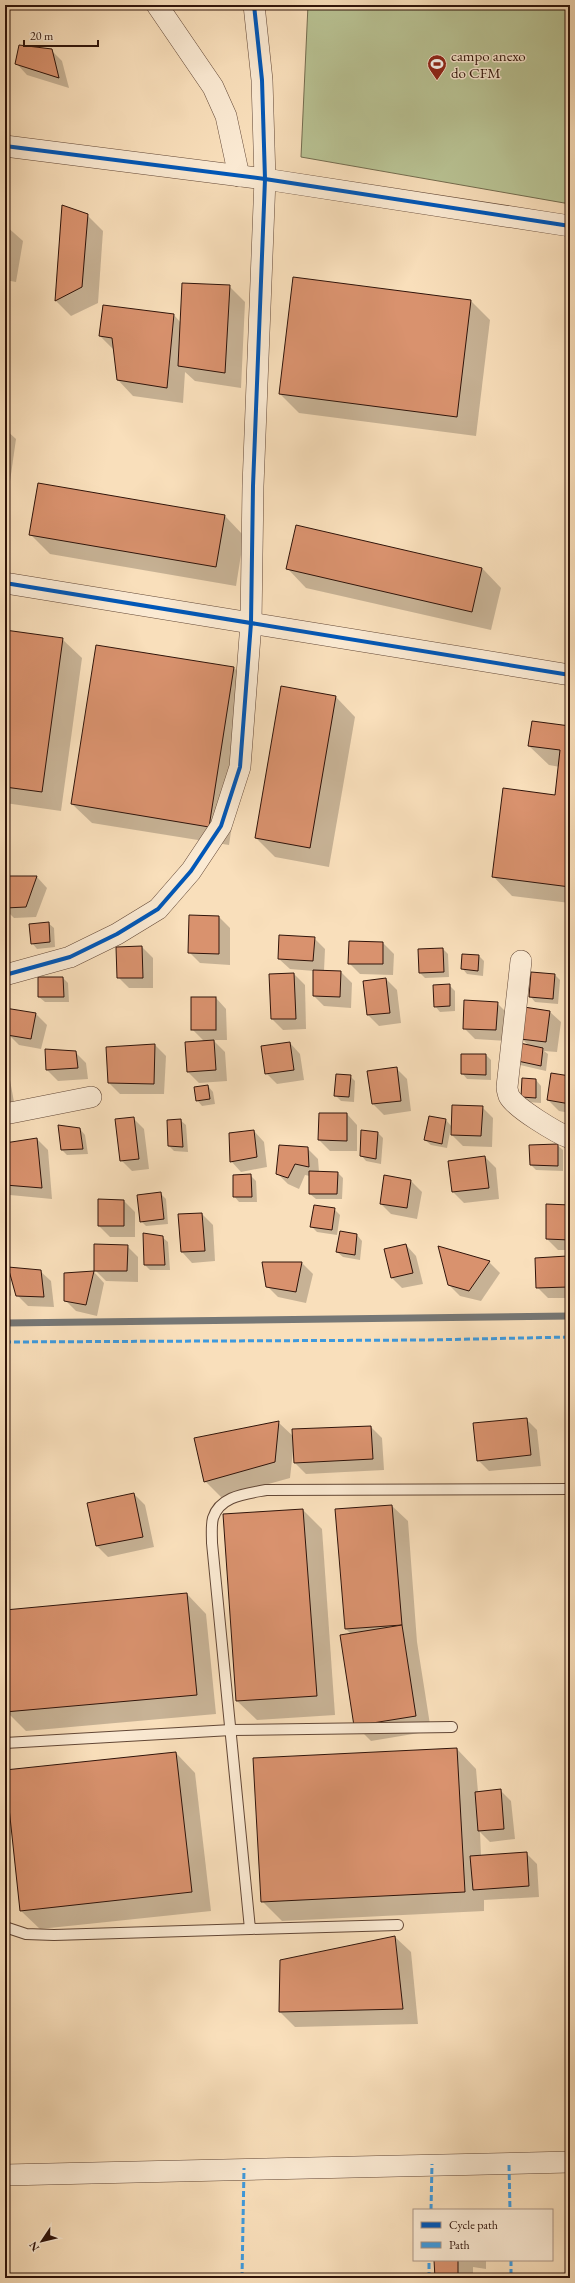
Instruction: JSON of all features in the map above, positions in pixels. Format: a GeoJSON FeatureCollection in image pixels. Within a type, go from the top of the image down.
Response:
{"type":"FeatureCollection","features":[{"type":"Feature","properties":{"kind":"street"},"geometry":{"type":"LineString","coordinates":[[157,5],[213,87],[226,116],[239,176]]}},
{"type":"Feature","properties":{"kind":"street"},"geometry":{"type":"LineString","coordinates":[[5,975],[70,957],[117,934],[158,909],[191,871],[220,826],[240,768],[251,623],[253,486],[265,179],[262,80],[254,5]]}},
{"type":"Feature","properties":{"kind":"street"},"geometry":{"type":"LineString","coordinates":[[5,146],[265,179],[570,226]]}},
{"type":"Feature","properties":{"kind":"street"},"geometry":{"type":"LineString","coordinates":[[5,583],[570,676]]}},
{"type":"Feature","properties":{"kind":"street"},"geometry":{"type":"LineString","coordinates":[[521,961],[506,1087],[509,1096],[524,1110],[557,1133],[570,1138]]}},
{"type":"Feature","properties":{"kind":"street"},"geometry":{"type":"LineString","coordinates":[[5,1114],[91,1097]]}},
{"type":"Feature","properties":{"kind":"street"},"geometry":{"type":"LineString","coordinates":[[5,2175],[570,2162]]}},
{"type":"Feature","properties":{"kind":"lane"},"geometry":{"type":"LineString","coordinates":[[250,1929],[212,1544],[213,1519],[221,1504],[239,1495],[266,1490],[570,1489]]}},
{"type":"Feature","properties":{"kind":"lane"},"geometry":{"type":"LineString","coordinates":[[5,1743],[231,1730],[452,1726]]}},
{"type":"Feature","properties":{"kind":"lane"},"geometry":{"type":"LineString","coordinates":[[5,1927],[26,1934],[54,1936],[398,1925]]}},
{"type":"Feature","properties":{"kind":"green space","name":"campo anexo do CFM"},"geometry":{"type":"Polygon","coordinates":[[[308,5],[570,5],[570,204],[301,157],[308,5]]]}},
{"type":"Feature","properties":{"kind":"building"},"geometry":{"type":"Polygon","coordinates":[[[19,45],[52,49],[59,78],[15,64],[19,45]]]}},
{"type":"Feature","properties":{"kind":"building"},"geometry":{"type":"Polygon","coordinates":[[[62,205],[88,214],[82,287],[55,301],[62,205]]]}},
{"type":"Feature","properties":{"kind":"building"},"geometry":{"type":"Polygon","coordinates":[[[293,277],[471,300],[457,417],[279,394],[293,277]]]}},
{"type":"Feature","properties":{"kind":"building"},"geometry":{"type":"Polygon","coordinates":[[[182,283],[230,285],[225,373],[178,366],[182,283]]]}},
{"type":"Feature","properties":{"kind":"building"},"geometry":{"type":"Polygon","coordinates":[[[103,305],[174,314],[167,388],[117,380],[112,338],[99,336],[103,305]]]}},
{"type":"Feature","properties":{"kind":"building"},"geometry":{"type":"Polygon","coordinates":[[[38,483],[225,515],[216,567],[29,535],[38,483]]]}},
{"type":"Feature","properties":{"kind":"building"},"geometry":{"type":"Polygon","coordinates":[[[296,525],[482,568],[472,612],[286,569],[296,525]]]}},
{"type":"Feature","properties":{"kind":"building"},"geometry":{"type":"Polygon","coordinates":[[[5,630],[63,638],[42,792],[5,787],[5,630]]]}},
{"type":"Feature","properties":{"kind":"building"},"geometry":{"type":"Polygon","coordinates":[[[96,645],[234,667],[209,827],[71,804],[96,645]]]}},
{"type":"Feature","properties":{"kind":"building"},"geometry":{"type":"Polygon","coordinates":[[[281,686],[336,696],[310,848],[255,838],[281,686]]]}},
{"type":"Feature","properties":{"kind":"building"},"geometry":{"type":"Polygon","coordinates":[[[532,721],[570,726],[570,887],[492,877],[503,788],[555,795],[560,750],[528,746],[532,721]]]}},
{"type":"Feature","properties":{"kind":"building"},"geometry":{"type":"Polygon","coordinates":[[[5,876],[37,876],[26,907],[5,908],[5,876]]]}},
{"type":"Feature","properties":{"kind":"building"},"geometry":{"type":"Polygon","coordinates":[[[189,915],[219,916],[219,954],[188,953],[189,915]]]}},
{"type":"Feature","properties":{"kind":"building"},"geometry":{"type":"Polygon","coordinates":[[[49,922],[50,942],[31,944],[29,924],[49,922]]]}},
{"type":"Feature","properties":{"kind":"building"},"geometry":{"type":"Polygon","coordinates":[[[279,935],[315,937],[313,961],[278,959],[279,935]]]}},
{"type":"Feature","properties":{"kind":"building"},"geometry":{"type":"Polygon","coordinates":[[[349,941],[383,942],[383,964],[348,964],[349,941]]]}},
{"type":"Feature","properties":{"kind":"building"},"geometry":{"type":"Polygon","coordinates":[[[142,946],[143,978],[117,978],[116,947],[142,946]]]}},
{"type":"Feature","properties":{"kind":"building"},"geometry":{"type":"Polygon","coordinates":[[[443,948],[444,972],[419,973],[418,949],[443,948]]]}},
{"type":"Feature","properties":{"kind":"building"},"geometry":{"type":"Polygon","coordinates":[[[462,954],[479,955],[478,971],[461,969],[462,954]]]}},
{"type":"Feature","properties":{"kind":"building"},"geometry":{"type":"Polygon","coordinates":[[[313,970],[341,971],[340,997],[313,996],[313,970]]]}},
{"type":"Feature","properties":{"kind":"building"},"geometry":{"type":"Polygon","coordinates":[[[531,972],[555,974],[553,999],[529,997],[531,972]]]}},
{"type":"Feature","properties":{"kind":"building"},"geometry":{"type":"Polygon","coordinates":[[[294,973],[296,1019],[271,1019],[269,974],[294,973]]]}},
{"type":"Feature","properties":{"kind":"building"},"geometry":{"type":"Polygon","coordinates":[[[38,977],[63,977],[64,997],[38,997],[38,977]]]}},
{"type":"Feature","properties":{"kind":"building"},"geometry":{"type":"Polygon","coordinates":[[[386,978],[390,1013],[367,1015],[363,981],[386,978]]]}},
{"type":"Feature","properties":{"kind":"building"},"geometry":{"type":"Polygon","coordinates":[[[450,984],[450,1006],[434,1007],[433,985],[450,984]]]}},
{"type":"Feature","properties":{"kind":"building"},"geometry":{"type":"Polygon","coordinates":[[[191,997],[216,997],[216,1030],[191,1030],[191,997]]]}},
{"type":"Feature","properties":{"kind":"building"},"geometry":{"type":"Polygon","coordinates":[[[464,1000],[498,1002],[496,1030],[463,1029],[464,1000]]]}},
{"type":"Feature","properties":{"kind":"building"},"geometry":{"type":"Polygon","coordinates":[[[524,1007],[550,1011],[546,1042],[520,1039],[524,1007]]]}},
{"type":"Feature","properties":{"kind":"building"},"geometry":{"type":"Polygon","coordinates":[[[5,1008],[36,1013],[31,1039],[7,1035],[5,1008]]]}},
{"type":"Feature","properties":{"kind":"building"},"geometry":{"type":"Polygon","coordinates":[[[214,1040],[216,1070],[187,1072],[185,1042],[214,1040]]]}},
{"type":"Feature","properties":{"kind":"building"},"geometry":{"type":"Polygon","coordinates":[[[290,1042],[294,1070],[265,1074],[261,1046],[290,1042]]]}},
{"type":"Feature","properties":{"kind":"building"},"geometry":{"type":"Polygon","coordinates":[[[515,1042],[543,1048],[541,1066],[513,1060],[515,1042]]]}},
{"type":"Feature","properties":{"kind":"building"},"geometry":{"type":"Polygon","coordinates":[[[155,1044],[154,1084],[108,1083],[106,1047],[155,1044]]]}},
{"type":"Feature","properties":{"kind":"building"},"geometry":{"type":"Polygon","coordinates":[[[45,1049],[76,1051],[78,1068],[46,1070],[45,1049]]]}},
{"type":"Feature","properties":{"kind":"building"},"geometry":{"type":"Polygon","coordinates":[[[461,1054],[486,1054],[486,1075],[461,1074],[461,1054]]]}},
{"type":"Feature","properties":{"kind":"building"},"geometry":{"type":"Polygon","coordinates":[[[397,1067],[401,1101],[372,1104],[367,1071],[397,1067]]]}},
{"type":"Feature","properties":{"kind":"building"},"geometry":{"type":"Polygon","coordinates":[[[5,1073],[9,1096],[5,1097],[5,1073]]]}},
{"type":"Feature","properties":{"kind":"building"},"geometry":{"type":"Polygon","coordinates":[[[551,1073],[570,1076],[570,1104],[547,1100],[551,1073]]]}},
{"type":"Feature","properties":{"kind":"building"},"geometry":{"type":"Polygon","coordinates":[[[336,1074],[351,1075],[349,1097],[334,1096],[336,1074]]]}},
{"type":"Feature","properties":{"kind":"building"},"geometry":{"type":"Polygon","coordinates":[[[522,1078],[536,1079],[536,1098],[521,1097],[522,1078]]]}},
{"type":"Feature","properties":{"kind":"building"},"geometry":{"type":"Polygon","coordinates":[[[208,1085],[210,1099],[196,1101],[194,1087],[208,1085]]]}},
{"type":"Feature","properties":{"kind":"building"},"geometry":{"type":"Polygon","coordinates":[[[452,1105],[483,1106],[481,1136],[451,1135],[452,1105]]]}},
{"type":"Feature","properties":{"kind":"building"},"geometry":{"type":"Polygon","coordinates":[[[319,1113],[347,1113],[347,1141],[318,1140],[319,1113]]]}},
{"type":"Feature","properties":{"kind":"building"},"geometry":{"type":"Polygon","coordinates":[[[429,1116],[446,1119],[442,1144],[424,1140],[429,1116]]]}},
{"type":"Feature","properties":{"kind":"building"},"geometry":{"type":"Polygon","coordinates":[[[134,1117],[139,1159],[120,1161],[115,1119],[134,1117]]]}},
{"type":"Feature","properties":{"kind":"building"},"geometry":{"type":"Polygon","coordinates":[[[181,1119],[183,1147],[168,1146],[167,1120],[181,1119]]]}},
{"type":"Feature","properties":{"kind":"building"},"geometry":{"type":"Polygon","coordinates":[[[58,1125],[80,1128],[83,1149],[61,1150],[58,1125]]]}},
{"type":"Feature","properties":{"kind":"building"},"geometry":{"type":"Polygon","coordinates":[[[254,1130],[257,1157],[230,1162],[229,1133],[254,1130]]]}},
{"type":"Feature","properties":{"kind":"building"},"geometry":{"type":"Polygon","coordinates":[[[361,1130],[378,1132],[376,1159],[360,1156],[361,1130]]]}},
{"type":"Feature","properties":{"kind":"building"},"geometry":{"type":"Polygon","coordinates":[[[37,1138],[42,1188],[5,1185],[5,1143],[37,1138]]]}},
{"type":"Feature","properties":{"kind":"building"},"geometry":{"type":"Polygon","coordinates":[[[558,1144],[558,1166],[530,1165],[529,1145],[558,1144]]]}},
{"type":"Feature","properties":{"kind":"building"},"geometry":{"type":"Polygon","coordinates":[[[279,1145],[308,1147],[309,1167],[295,1164],[288,1178],[276,1174],[279,1145]]]}},
{"type":"Feature","properties":{"kind":"building"},"geometry":{"type":"Polygon","coordinates":[[[485,1156],[489,1188],[452,1192],[448,1161],[485,1156]]]}},
{"type":"Feature","properties":{"kind":"building"},"geometry":{"type":"Polygon","coordinates":[[[309,1171],[338,1172],[337,1194],[309,1194],[309,1171]]]}},
{"type":"Feature","properties":{"kind":"building"},"geometry":{"type":"Polygon","coordinates":[[[251,1174],[252,1197],[233,1197],[233,1175],[251,1174]]]}},
{"type":"Feature","properties":{"kind":"building"},"geometry":{"type":"Polygon","coordinates":[[[384,1175],[411,1180],[407,1208],[380,1204],[384,1175]]]}},
{"type":"Feature","properties":{"kind":"building"},"geometry":{"type":"Polygon","coordinates":[[[161,1192],[164,1219],[140,1222],[137,1195],[161,1192]]]}},
{"type":"Feature","properties":{"kind":"building"},"geometry":{"type":"Polygon","coordinates":[[[98,1199],[124,1200],[124,1226],[98,1226],[98,1199]]]}},
{"type":"Feature","properties":{"kind":"building"},"geometry":{"type":"Polygon","coordinates":[[[546,1204],[570,1205],[570,1240],[546,1239],[546,1204]]]}},
{"type":"Feature","properties":{"kind":"building"},"geometry":{"type":"Polygon","coordinates":[[[314,1205],[335,1208],[332,1230],[310,1227],[314,1205]]]}},
{"type":"Feature","properties":{"kind":"building"},"geometry":{"type":"Polygon","coordinates":[[[202,1213],[205,1251],[181,1252],[178,1214],[202,1213]]]}},
{"type":"Feature","properties":{"kind":"building"},"geometry":{"type":"Polygon","coordinates":[[[340,1231],[357,1234],[355,1255],[336,1252],[340,1231]]]}},
{"type":"Feature","properties":{"kind":"building"},"geometry":{"type":"Polygon","coordinates":[[[143,1233],[163,1236],[165,1265],[144,1265],[143,1233]]]}},
{"type":"Feature","properties":{"kind":"building"},"geometry":{"type":"Polygon","coordinates":[[[94,1244],[128,1245],[127,1271],[94,1271],[94,1244]]]}},
{"type":"Feature","properties":{"kind":"building"},"geometry":{"type":"Polygon","coordinates":[[[406,1244],[413,1273],[391,1278],[384,1249],[406,1244]]]}},
{"type":"Feature","properties":{"kind":"building"},"geometry":{"type":"Polygon","coordinates":[[[438,1246],[490,1261],[469,1291],[448,1285],[438,1246]]]}},
{"type":"Feature","properties":{"kind":"building"},"geometry":{"type":"Polygon","coordinates":[[[567,1256],[568,1287],[536,1288],[535,1258],[567,1256]]]}},
{"type":"Feature","properties":{"kind":"building"},"geometry":{"type":"Polygon","coordinates":[[[262,1262],[302,1262],[296,1292],[266,1287],[262,1262]]]}},
{"type":"Feature","properties":{"kind":"building"},"geometry":{"type":"Polygon","coordinates":[[[8,1267],[41,1270],[44,1297],[16,1296],[8,1267]]]}},
{"type":"Feature","properties":{"kind":"building"},"geometry":{"type":"Polygon","coordinates":[[[94,1271],[86,1305],[64,1301],[64,1273],[94,1271]]]}},
{"type":"Feature","properties":{"kind":"building"},"geometry":{"type":"Polygon","coordinates":[[[527,1418],[531,1455],[477,1461],[473,1423],[527,1418]]]}},
{"type":"Feature","properties":{"kind":"building"},"geometry":{"type":"Polygon","coordinates":[[[566,1418],[570,1418],[570,1459],[566,1459],[566,1418]]]}},
{"type":"Feature","properties":{"kind":"building"},"geometry":{"type":"Polygon","coordinates":[[[279,1421],[275,1462],[204,1482],[194,1438],[279,1421]]]}},
{"type":"Feature","properties":{"kind":"building"},"geometry":{"type":"Polygon","coordinates":[[[371,1426],[373,1459],[294,1463],[292,1429],[371,1426]]]}},
{"type":"Feature","properties":{"kind":"building"},"geometry":{"type":"Polygon","coordinates":[[[134,1493],[143,1537],[96,1546],[87,1503],[134,1493]]]}},
{"type":"Feature","properties":{"kind":"building"},"geometry":{"type":"Polygon","coordinates":[[[392,1505],[402,1625],[345,1629],[335,1509],[392,1505]]]}},
{"type":"Feature","properties":{"kind":"building"},"geometry":{"type":"Polygon","coordinates":[[[303,1509],[317,1696],[236,1701],[223,1514],[303,1509]]]}},
{"type":"Feature","properties":{"kind":"building"},"geometry":{"type":"Polygon","coordinates":[[[187,1593],[197,1695],[5,1712],[5,1610],[187,1593]]]}},
{"type":"Feature","properties":{"kind":"building"},"geometry":{"type":"Polygon","coordinates":[[[402,1625],[416,1716],[354,1726],[340,1635],[402,1625]]]}},
{"type":"Feature","properties":{"kind":"building"},"geometry":{"type":"Polygon","coordinates":[[[457,1748],[465,1892],[261,1902],[253,1758],[457,1748]]]}},
{"type":"Feature","properties":{"kind":"building"},"geometry":{"type":"Polygon","coordinates":[[[176,1752],[192,1892],[20,1911],[5,1770],[176,1752]]]}},
{"type":"Feature","properties":{"kind":"building"},"geometry":{"type":"Polygon","coordinates":[[[501,1789],[504,1829],[478,1831],[475,1792],[501,1789]]]}},
{"type":"Feature","properties":{"kind":"building"},"geometry":{"type":"Polygon","coordinates":[[[527,1852],[529,1886],[473,1890],[470,1856],[527,1852]]]}},
{"type":"Feature","properties":{"kind":"building"},"geometry":{"type":"Polygon","coordinates":[[[395,1936],[403,2009],[279,2012],[280,1960],[395,1936]]]}},
{"type":"Feature","properties":{"kind":"building"},"geometry":{"type":"Polygon","coordinates":[[[434,2261],[458,2261],[458,2278],[435,2278],[434,2261]]]}},
{"type":"Feature","properties":{"kind":"waterway"},"geometry":{"type":"LineString","coordinates":[[5,1323],[570,1316]]}},
{"type":"Feature","properties":{"kind":"marked path"},"geometry":{"type":"LineString","coordinates":[[5,1342],[427,1340],[570,1337]]}},
{"type":"Feature","properties":{"kind":"marked path"},"geometry":{"type":"LineString","coordinates":[[431,2209],[432,2164]]}},
{"type":"Feature","properties":{"kind":"marked path"},"geometry":{"type":"LineString","coordinates":[[509,2165],[510,2209]]}},
{"type":"Feature","properties":{"kind":"marked path"},"geometry":{"type":"LineString","coordinates":[[242,2278],[244,2168]]}},
{"type":"Feature","properties":{"kind":"marked path"},"geometry":{"type":"LineString","coordinates":[[429,2261],[429,2278]]}},
{"type":"Feature","properties":{"kind":"marked path"},"geometry":{"type":"LineString","coordinates":[[511,2261],[511,2278]]}},
{"type":"Feature","properties":{"kind":"cycle path"},"geometry":{"type":"LineString","coordinates":[[5,975],[70,957],[117,934],[158,909],[191,871],[221,826],[240,767],[251,623],[253,486],[265,179],[262,80],[254,5]]}},
{"type":"Feature","properties":{"kind":"cycle path"},"geometry":{"type":"LineString","coordinates":[[5,146],[265,179],[570,226]]}},
{"type":"Feature","properties":{"kind":"cycle path"},"geometry":{"type":"LineString","coordinates":[[5,583],[570,675]]}},
{"type":"Feature","properties":{"kind":"place","name":"campo anexo do CFM"},"geometry":{"type":"Point","coordinates":[437,81]}}]}
